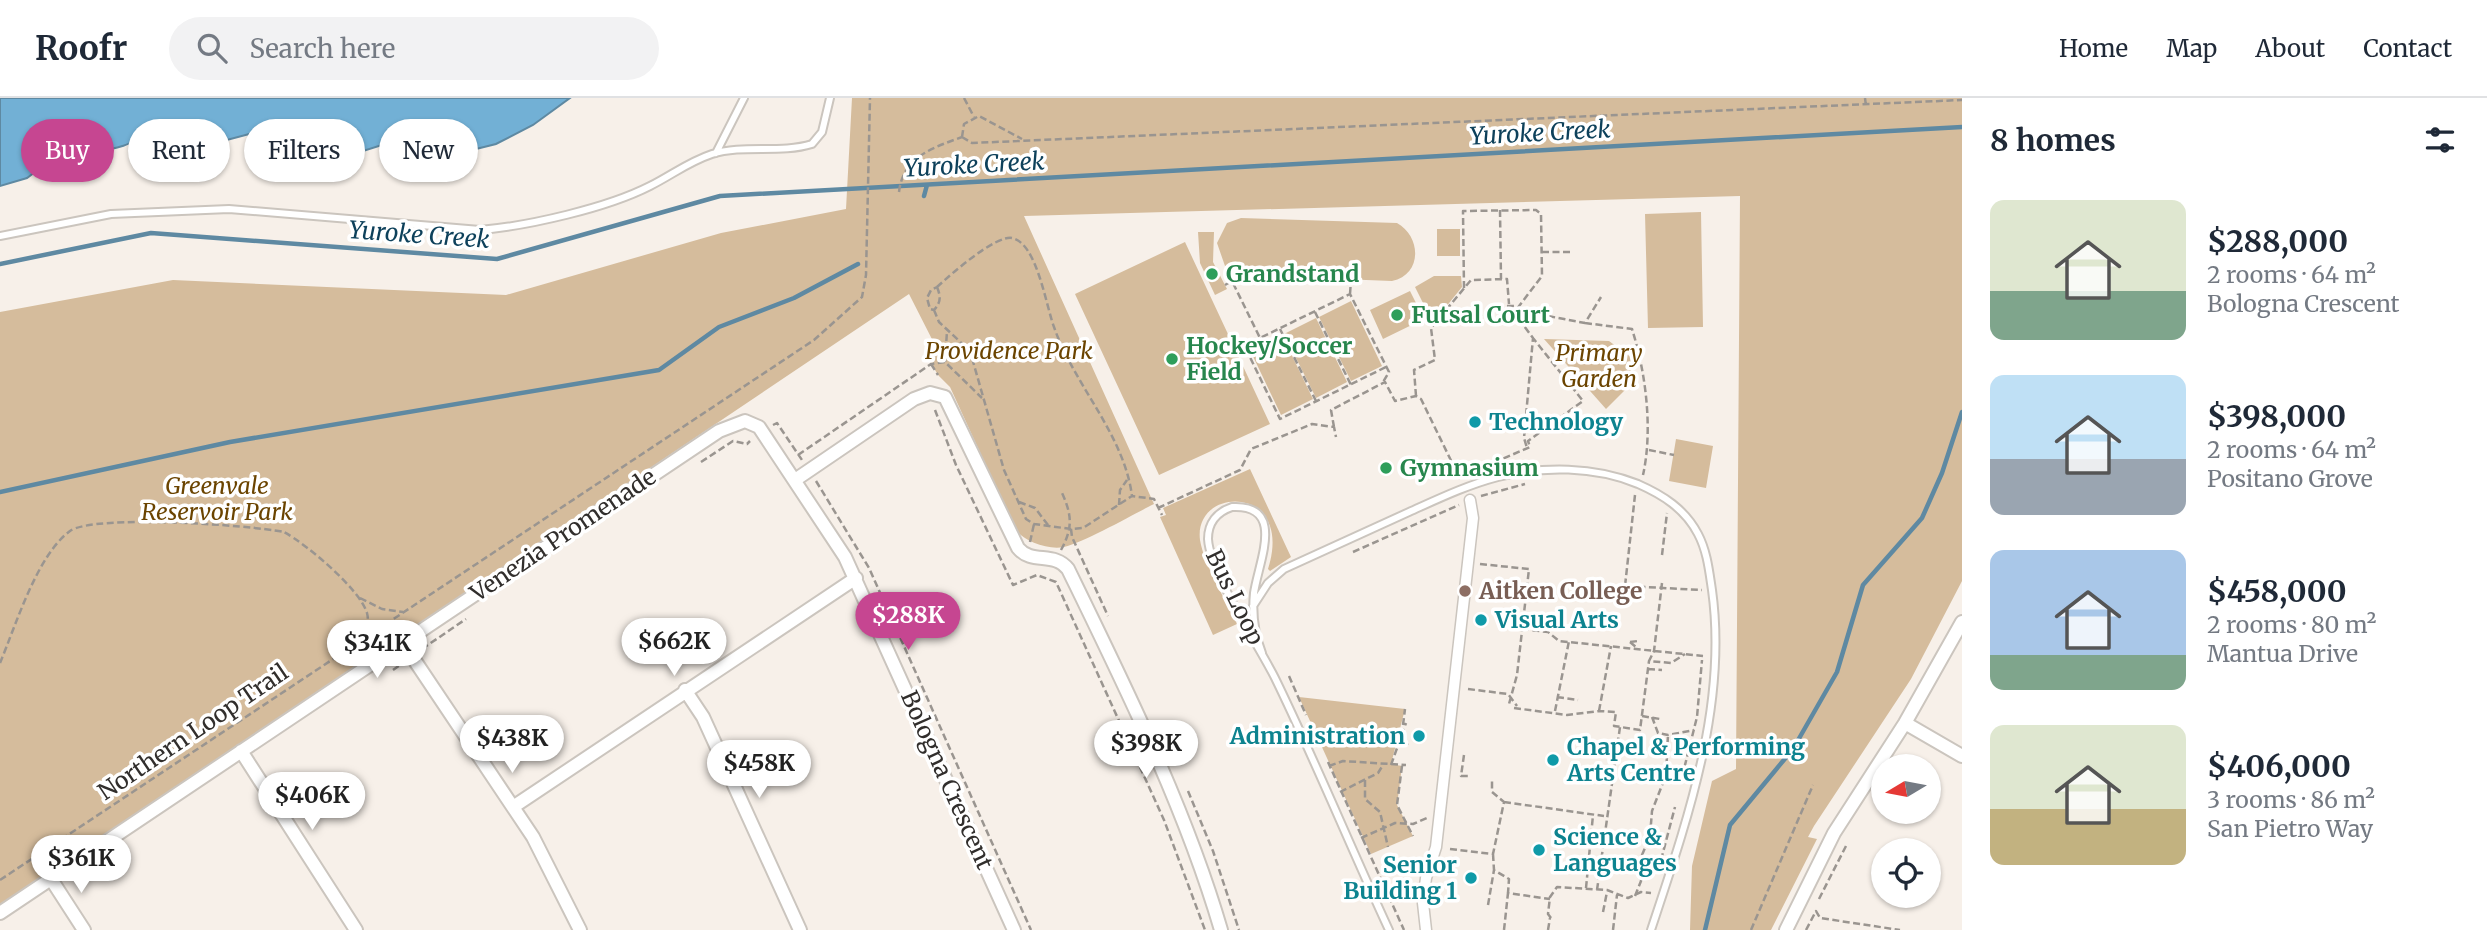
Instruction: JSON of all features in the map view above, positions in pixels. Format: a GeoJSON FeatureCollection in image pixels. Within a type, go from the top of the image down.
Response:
{"type":"FeatureCollection","features":[{"type":"Feature","properties":{"kind":"street"},"geometry":{"type":"LineString","coordinates":[[795,480],[914,399],[930,393],[940,394],[950,405],[1018,548],[1031,557],[1057,559],[1068,569],[1174,800],[1203,871],[1221,930]]}},
{"type":"Feature","properties":{"kind":"street","name":"Bologna Crescent"},"geometry":{"type":"LineString","coordinates":[[745,421],[759,427],[839,546],[856,578],[1014,930]]}},
{"type":"Feature","properties":{"kind":"street","name":"Venezia Promenade"},"geometry":{"type":"LineString","coordinates":[[0,913],[719,431],[745,421]]}},
{"type":"Feature","properties":{"kind":"street"},"geometry":{"type":"LineString","coordinates":[[1426,930],[1425,890],[1436,847],[1440,813],[1474,508],[1470,500]]}},
{"type":"Feature","properties":{"kind":"street"},"geometry":{"type":"LineString","coordinates":[[513,807],[856,578]]}},
{"type":"Feature","properties":{"kind":"street"},"geometry":{"type":"LineString","coordinates":[[1791,929],[1833,833],[1905,723],[1962,622]]}},
{"type":"Feature","properties":{"kind":"street"},"geometry":{"type":"LineString","coordinates":[[403,642],[538,846],[580,930]]}},
{"type":"Feature","properties":{"kind":"street"},"geometry":{"type":"LineString","coordinates":[[685,690],[703,717],[800,930]]}},
{"type":"Feature","properties":{"kind":"street"},"geometry":{"type":"LineString","coordinates":[[1905,723],[1962,755]]}},
{"type":"Feature","properties":{"kind":"street"},"geometry":{"type":"LineString","coordinates":[[241,751],[356,930]]}},
{"type":"Feature","properties":{"kind":"street"},"geometry":{"type":"LineString","coordinates":[[51,879],[84,930]]}},
{"type":"Feature","properties":{"kind":"lane"},"geometry":{"type":"LineString","coordinates":[[716,153],[744,98]]}},
{"type":"Feature","properties":{"kind":"lane"},"geometry":{"type":"LineString","coordinates":[[0,236],[111,214],[229,209],[480,230],[508,227],[622,197],[650,186],[690,161],[716,153],[812,144],[822,132],[830,98]]}},
{"type":"Feature","properties":{"kind":"lane"},"geometry":{"type":"LineString","coordinates":[[1253,606],[1268,583],[1284,569],[1464,488],[1500,477],[1547,470],[1602,473],[1635,483],[1673,503],[1693,526],[1705,548],[1714,609],[1716,654],[1705,742],[1681,835],[1651,930]]}},
{"type":"Feature","properties":{"kind":"lane","name":"Bus Loop"},"geometry":{"type":"LineString","coordinates":[[1232,507],[1254,512],[1261,517],[1265,529],[1253,606],[1262,653],[1239,613],[1209,541],[1213,520],[1232,507]]}},
{"type":"Feature","properties":{"kind":"lane"},"geometry":{"type":"LineString","coordinates":[[1262,653],[1389,930]]}},
{"type":"Feature","properties":{"kind":"path","name":"Northern Loop Trail"},"geometry":{"type":"LineString","coordinates":[[0,880],[814,340],[862,297],[869,194],[870,98]]}},
{"type":"Feature","properties":{"kind":"path"},"geometry":{"type":"LineString","coordinates":[[964,98],[974,117]]}},
{"type":"Feature","properties":{"kind":"path"},"geometry":{"type":"LineString","coordinates":[[1865,98],[1866,106]]}},
{"type":"Feature","properties":{"kind":"path"},"geometry":{"type":"LineString","coordinates":[[962,137],[972,143],[1028,141],[1962,100]]}},
{"type":"Feature","properties":{"kind":"path"},"geometry":{"type":"LineString","coordinates":[[962,137],[964,124],[974,117],[986,118],[1016,138],[1028,141]]}},
{"type":"Feature","properties":{"kind":"path"},"geometry":{"type":"LineString","coordinates":[[899,192],[905,168],[912,161],[962,137]]}},
{"type":"Feature","properties":{"kind":"path"},"geometry":{"type":"LineString","coordinates":[[1464,288],[1463,211],[1536,210],[1541,214],[1542,276],[1515,312],[1507,316],[1503,311]]}},
{"type":"Feature","properties":{"kind":"path"},"geometry":{"type":"LineString","coordinates":[[1500,211],[1502,279]]}},
{"type":"Feature","properties":{"kind":"path"},"geometry":{"type":"LineString","coordinates":[[1132,496],[1128,479],[1106,426],[1059,341],[1032,259],[1021,243],[1014,239],[998,240],[931,290],[927,307],[934,310],[947,329],[970,351],[1004,470],[1026,519],[1034,524],[1083,528],[1105,511],[1132,496],[1154,499],[1162,515]]}},
{"type":"Feature","properties":{"kind":"path"},"geometry":{"type":"LineString","coordinates":[[1542,253],[1573,252]]}},
{"type":"Feature","properties":{"kind":"path"},"geometry":{"type":"LineString","coordinates":[[1416,396],[1414,370],[1435,360],[1432,328],[1471,279],[1507,279],[1509,304],[1583,401],[1528,441],[1530,447],[1459,477]]}},
{"type":"Feature","properties":{"kind":"path"},"geometry":{"type":"LineString","coordinates":[[1336,437],[1331,410],[1383,382],[1388,372],[1350,294],[1351,280]]}},
{"type":"Feature","properties":{"kind":"path"},"geometry":{"type":"LineString","coordinates":[[1225,285],[1232,281],[1262,341],[1246,349],[1280,419],[1386,367]]}},
{"type":"Feature","properties":{"kind":"path"},"geometry":{"type":"LineString","coordinates":[[934,310],[940,301],[937,287]]}},
{"type":"Feature","properties":{"kind":"path"},"geometry":{"type":"LineString","coordinates":[[1260,338],[1350,294]]}},
{"type":"Feature","properties":{"kind":"path"},"geometry":{"type":"LineString","coordinates":[[1585,323],[1601,297]]}},
{"type":"Feature","properties":{"kind":"path"},"geometry":{"type":"LineString","coordinates":[[1455,319],[1503,311],[1509,304]]}},
{"type":"Feature","properties":{"kind":"path"},"geometry":{"type":"LineString","coordinates":[[1447,309],[1455,319],[1457,330]]}},
{"type":"Feature","properties":{"kind":"path"},"geometry":{"type":"LineString","coordinates":[[1315,312],[1350,385]]}},
{"type":"Feature","properties":{"kind":"path"},"geometry":{"type":"LineString","coordinates":[[1515,312],[1632,329],[1646,407],[1649,450],[1642,478]]}},
{"type":"Feature","properties":{"kind":"path"},"geometry":{"type":"LineString","coordinates":[[1280,328],[1316,401]]}},
{"type":"Feature","properties":{"kind":"path"},"geometry":{"type":"LineString","coordinates":[[947,329],[945,362],[984,401]]}},
{"type":"Feature","properties":{"kind":"path"},"geometry":{"type":"LineString","coordinates":[[1527,448],[1524,438],[1533,338]]}},
{"type":"Feature","properties":{"kind":"path"},"geometry":{"type":"LineString","coordinates":[[771,427],[777,423],[798,455],[931,364],[945,362]]}},
{"type":"Feature","properties":{"kind":"path"},"geometry":{"type":"LineString","coordinates":[[931,364],[937,375]]}},
{"type":"Feature","properties":{"kind":"path"},"geometry":{"type":"LineString","coordinates":[[1383,382],[1395,401],[1416,396],[1421,399],[1461,482]]}},
{"type":"Feature","properties":{"kind":"path"},"geometry":{"type":"LineString","coordinates":[[935,407],[956,465],[1013,585],[1037,575],[1056,582],[1184,867],[1205,930]]}},
{"type":"Feature","properties":{"kind":"path"},"geometry":{"type":"LineString","coordinates":[[1158,508],[1240,470],[1251,449],[1312,424],[1334,427]]}},
{"type":"Feature","properties":{"kind":"path"},"geometry":{"type":"LineString","coordinates":[[1649,450],[1674,455]]}},
{"type":"Feature","properties":{"kind":"path"},"geometry":{"type":"LineString","coordinates":[[1490,456],[1493,463]]}},
{"type":"Feature","properties":{"kind":"path"},"geometry":{"type":"LineString","coordinates":[[814,479],[869,568],[1031,930]]}},
{"type":"Feature","properties":{"kind":"path"},"geometry":{"type":"LineString","coordinates":[[1119,505],[1120,490],[1128,479]]}},
{"type":"Feature","properties":{"kind":"path"},"geometry":{"type":"LineString","coordinates":[[1353,552],[1470,500],[1529,484]]}},
{"type":"Feature","properties":{"kind":"path"},"geometry":{"type":"LineString","coordinates":[[1062,493],[1068,507],[1074,542]]}},
{"type":"Feature","properties":{"kind":"path"},"geometry":{"type":"LineString","coordinates":[[1646,498],[1635,493],[1625,586],[1661,585],[1702,592],[1700,578]]}},
{"type":"Feature","properties":{"kind":"path"},"geometry":{"type":"LineString","coordinates":[[1017,501],[1035,508],[1048,525]]}},
{"type":"Feature","properties":{"kind":"path"},"geometry":{"type":"LineString","coordinates":[[1662,506],[1675,517]]}},
{"type":"Feature","properties":{"kind":"path"},"geometry":{"type":"LineString","coordinates":[[1662,555],[1667,511]]}},
{"type":"Feature","properties":{"kind":"path"},"geometry":{"type":"LineString","coordinates":[[0,663],[49,554],[72,529],[85,524],[102,522],[265,528],[284,532],[297,539],[360,598],[382,609],[403,612]]}},
{"type":"Feature","properties":{"kind":"path"},"geometry":{"type":"LineString","coordinates":[[1030,543],[1034,524]]}},
{"type":"Feature","properties":{"kind":"path"},"geometry":{"type":"LineString","coordinates":[[1057,559],[1071,529]]}},
{"type":"Feature","properties":{"kind":"path"},"geometry":{"type":"LineString","coordinates":[[1468,563],[1529,569],[1509,704]]}},
{"type":"Feature","properties":{"kind":"path"},"geometry":{"type":"LineString","coordinates":[[1046,579],[1057,574]]}},
{"type":"Feature","properties":{"kind":"path"},"geometry":{"type":"LineString","coordinates":[[1649,654],[1654,650],[1661,585]]}},
{"type":"Feature","properties":{"kind":"path"},"geometry":{"type":"LineString","coordinates":[[360,598],[367,613],[366,635]]}},
{"type":"Feature","properties":{"kind":"path"},"geometry":{"type":"LineString","coordinates":[[1522,629],[1548,632],[1559,640],[1703,656]]}},
{"type":"Feature","properties":{"kind":"path"},"geometry":{"type":"LineString","coordinates":[[1555,711],[1569,641]]}},
{"type":"Feature","properties":{"kind":"path"},"geometry":{"type":"LineString","coordinates":[[1637,648],[1630,642],[1638,641]]}},
{"type":"Feature","properties":{"kind":"path"},"geometry":{"type":"LineString","coordinates":[[1599,710],[1611,646]]}},
{"type":"Feature","properties":{"kind":"path"},"geometry":{"type":"LineString","coordinates":[[1682,777],[1694,730],[1703,646]]}},
{"type":"Feature","properties":{"kind":"path"},"geometry":{"type":"LineString","coordinates":[[1512,696],[1516,707],[1567,715],[1599,710],[1616,712],[1615,726],[1640,730],[1649,661],[1649,654],[1645,649]]}},
{"type":"Feature","properties":{"kind":"path"},"geometry":{"type":"LineString","coordinates":[[1649,661],[1671,663],[1685,654]]}},
{"type":"Feature","properties":{"kind":"path"},"geometry":{"type":"LineString","coordinates":[[1648,668],[1662,670]]}},
{"type":"Feature","properties":{"kind":"path"},"geometry":{"type":"LineString","coordinates":[[1289,676],[1310,724]]}},
{"type":"Feature","properties":{"kind":"path"},"geometry":{"type":"LineString","coordinates":[[1454,687],[1512,696]]}},
{"type":"Feature","properties":{"kind":"path"},"geometry":{"type":"LineString","coordinates":[[1557,697],[1577,700]]}},
{"type":"Feature","properties":{"kind":"path"},"geometry":{"type":"LineString","coordinates":[[1391,765],[1405,724],[1405,709]]}},
{"type":"Feature","properties":{"kind":"path"},"geometry":{"type":"LineString","coordinates":[[1642,716],[1660,719]]}},
{"type":"Feature","properties":{"kind":"path"},"geometry":{"type":"LineString","coordinates":[[1652,718],[1658,733],[1668,735],[1694,730]]}},
{"type":"Feature","properties":{"kind":"path"},"geometry":{"type":"LineString","coordinates":[[1597,890],[1605,817],[1620,726]]}},
{"type":"Feature","properties":{"kind":"path"},"geometry":{"type":"LineString","coordinates":[[1635,896],[1641,881],[1642,855],[1650,836],[1652,811],[1666,775],[1668,735]]}},
{"type":"Feature","properties":{"kind":"path"},"geometry":{"type":"LineString","coordinates":[[1399,738],[1408,745]]}},
{"type":"Feature","properties":{"kind":"path"},"geometry":{"type":"LineString","coordinates":[[1464,755],[1461,776],[1468,776]]}},
{"type":"Feature","properties":{"kind":"path"},"geometry":{"type":"LineString","coordinates":[[1326,760],[1404,930]]}},
{"type":"Feature","properties":{"kind":"path"},"geometry":{"type":"LineString","coordinates":[[1329,766],[1343,761],[1404,765],[1396,805],[1413,836]]}},
{"type":"Feature","properties":{"kind":"path"},"geometry":{"type":"LineString","coordinates":[[1341,792],[1378,773],[1383,764]]}},
{"type":"Feature","properties":{"kind":"path"},"geometry":{"type":"LineString","coordinates":[[1492,778],[1492,792],[1504,802],[1605,817]]}},
{"type":"Feature","properties":{"kind":"path"},"geometry":{"type":"LineString","coordinates":[[1364,780],[1365,799],[1380,812],[1388,847]]}},
{"type":"Feature","properties":{"kind":"path"},"geometry":{"type":"LineString","coordinates":[[1751,930],[1813,785]]}},
{"type":"Feature","properties":{"kind":"path"},"geometry":{"type":"LineString","coordinates":[[1488,905],[1494,870],[1493,853],[1496,835],[1501,826],[1504,802]]}},
{"type":"Feature","properties":{"kind":"path"},"geometry":{"type":"LineString","coordinates":[[1362,837],[1395,822],[1406,824],[1440,813]]}},
{"type":"Feature","properties":{"kind":"path"},"geometry":{"type":"LineString","coordinates":[[1586,889],[1593,815]]}},
{"type":"Feature","properties":{"kind":"path"},"geometry":{"type":"LineString","coordinates":[[1847,844],[1814,908],[1816,912],[1820,918],[1900,930]]}},
{"type":"Feature","properties":{"kind":"path"},"geometry":{"type":"LineString","coordinates":[[1436,847],[1493,853]]}},
{"type":"Feature","properties":{"kind":"path"},"geometry":{"type":"LineString","coordinates":[[1494,870],[1509,879],[1504,930]]}},
{"type":"Feature","properties":{"kind":"path"},"geometry":{"type":"LineString","coordinates":[[1548,930],[1550,899],[1553,889],[1557,887],[1607,890],[1617,895],[1651,893]]}},
{"type":"Feature","properties":{"kind":"path"},"geometry":{"type":"LineString","coordinates":[[1602,912],[1607,890]]}},
{"type":"Feature","properties":{"kind":"path"},"geometry":{"type":"LineString","coordinates":[[1508,893],[1550,899]]}},
{"type":"Feature","properties":{"kind":"path"},"geometry":{"type":"LineString","coordinates":[[1613,930],[1617,895]]}},
{"type":"Feature","properties":{"kind":"path"},"geometry":{"type":"LineString","coordinates":[[1806,930],[1816,912]]}},
{"type":"Feature","properties":{"kind":"green space","name":"Greenvale Reservoir Park"},"geometry":{"type":"Polygon","coordinates":[[[852,98],[1962,98],[1962,581],[1911,679],[1814,826],[1808,837],[1817,839],[1771,930],[1690,930],[1692,866],[1712,781],[1736,769],[1740,196],[1024,216],[1154,504],[1064,547],[1037,544],[1019,534],[950,387],[938,375],[929,360],[939,353],[909,294],[0,905],[0,312],[173,280],[506,295],[721,233],[846,209],[852,98]]]}},
{"type":"Feature","properties":{"kind":"green space"},"geometry":{"type":"Polygon","coordinates":[[[1701,212],[1703,327],[1648,328],[1645,214],[1701,212]]]}},
{"type":"Feature","properties":{"kind":"green space"},"geometry":{"type":"Polygon","coordinates":[[[1241,218],[1397,223],[1411,237],[1415,255],[1413,264],[1402,277],[1392,281],[1240,275],[1225,266],[1217,243],[1227,223],[1241,218]]]}},
{"type":"Feature","properties":{"kind":"green space"},"geometry":{"type":"Polygon","coordinates":[[[1437,229],[1460,229],[1460,256],[1437,256],[1437,229]]]}},
{"type":"Feature","properties":{"kind":"green space","name":"Grandstand"},"geometry":{"type":"Polygon","coordinates":[[[1198,232],[1214,232],[1213,262],[1227,289],[1215,295],[1200,263],[1198,232]]]}},
{"type":"Feature","properties":{"kind":"green space","name":"Hockey/Soccer Field"},"geometry":{"type":"Polygon","coordinates":[[[1185,242],[1270,424],[1159,475],[1075,294],[1185,242]]]}},
{"type":"Feature","properties":{"kind":"green space"},"geometry":{"type":"Polygon","coordinates":[[[1434,276],[1461,276],[1462,287],[1433,323],[1415,287],[1434,276]]]}},
{"type":"Feature","properties":{"kind":"green space","name":"Futsal Court"},"geometry":{"type":"Polygon","coordinates":[[[1410,291],[1424,319],[1383,339],[1370,310],[1410,291]]]}},
{"type":"Feature","properties":{"kind":"green space"},"geometry":{"type":"Polygon","coordinates":[[[1351,301],[1382,366],[1351,381],[1319,317],[1351,301]]]}},
{"type":"Feature","properties":{"kind":"green space"},"geometry":{"type":"Polygon","coordinates":[[[1316,318],[1347,382],[1316,398],[1284,334],[1316,318]]]}},
{"type":"Feature","properties":{"kind":"green space"},"geometry":{"type":"Polygon","coordinates":[[[1282,335],[1313,399],[1281,415],[1250,350],[1282,335]]]}},
{"type":"Feature","properties":{"kind":"green space","name":"Primary Garden"},"geometry":{"type":"Polygon","coordinates":[[[1544,339],[1609,341],[1632,358],[1630,385],[1606,409],[1544,339]]]}},
{"type":"Feature","properties":{"kind":"green space"},"geometry":{"type":"Polygon","coordinates":[[[1676,439],[1713,446],[1706,488],[1669,481],[1676,439]]]}},
{"type":"Feature","properties":{"kind":"green space"},"geometry":{"type":"Polygon","coordinates":[[[1250,469],[1291,557],[1270,571],[1268,569],[1273,541],[1268,521],[1257,508],[1241,502],[1226,503],[1211,509],[1202,522],[1202,550],[1237,624],[1213,635],[1160,517],[1166,515],[1163,508],[1250,469]]]}},
{"type":"Feature","properties":{"kind":"green space"},"geometry":{"type":"Polygon","coordinates":[[[1299,697],[1405,709],[1391,764],[1402,766],[1397,805],[1413,836],[1371,854],[1299,697]]]}},
{"type":"Feature","properties":{"kind":"water"},"geometry":{"type":"Polygon","coordinates":[[[0,98],[570,98],[533,125],[496,144],[478,148],[478,119],[379,119],[379,146],[365,150],[365,119],[244,119],[244,135],[230,139],[230,119],[128,119],[128,144],[114,148],[114,119],[21,119],[21,180],[0,186],[0,98]]]}},
{"type":"Feature","properties":{"kind":"waterway","name":"Yuroke Creek"},"geometry":{"type":"LineString","coordinates":[[0,264],[151,233],[497,259],[720,196],[1962,127]]}},
{"type":"Feature","properties":{"kind":"waterway"},"geometry":{"type":"LineString","coordinates":[[924,196],[927,185]]}},
{"type":"Feature","properties":{"kind":"waterway"},"geometry":{"type":"LineString","coordinates":[[0,492],[230,442],[659,370],[719,327],[794,298],[858,264]]}},
{"type":"Feature","properties":{"kind":"waterway"},"geometry":{"type":"LineString","coordinates":[[1705,930],[1730,825],[1793,749],[1837,672],[1863,585],[1922,518],[1942,473],[1962,412]]}},
{"type":"Feature","properties":{"kind":"place","name":"Grandstand"},"geometry":{"type":"Point","coordinates":[1212,274]}},
{"type":"Feature","properties":{"kind":"place","name":"Futsal Court"},"geometry":{"type":"Point","coordinates":[1397,315]}},
{"type":"Feature","properties":{"kind":"place","name":"Hockey/Soccer Field"},"geometry":{"type":"Point","coordinates":[1172,359]}},
{"type":"Feature","properties":{"kind":"place","name":"Technology"},"geometry":{"type":"Point","coordinates":[1475,422]}},
{"type":"Feature","properties":{"kind":"place","name":"Gymnasium"},"geometry":{"type":"Point","coordinates":[1386,468]}},
{"type":"Feature","properties":{"kind":"place","name":"Aitken College"},"geometry":{"type":"Point","coordinates":[1465,591]}},
{"type":"Feature","properties":{"kind":"place","name":"Visual Arts"},"geometry":{"type":"Point","coordinates":[1481,620]}},
{"type":"Feature","properties":{"kind":"place","name":"Administration"},"geometry":{"type":"Point","coordinates":[1419,736]}},
{"type":"Feature","properties":{"kind":"place","name":"Chapel & Performing Arts Centre"},"geometry":{"type":"Point","coordinates":[1553,760]}},
{"type":"Feature","properties":{"kind":"place","name":"Science & Languages"},"geometry":{"type":"Point","coordinates":[1539,850]}},
{"type":"Feature","properties":{"kind":"place","name":"Senior Building 1"},"geometry":{"type":"Point","coordinates":[1471,878]}},
{"type":"Feature","properties":{"kind":"park label","name":"Providence Park"},"geometry":{"type":"Point","coordinates":[1009,351]}}]}
